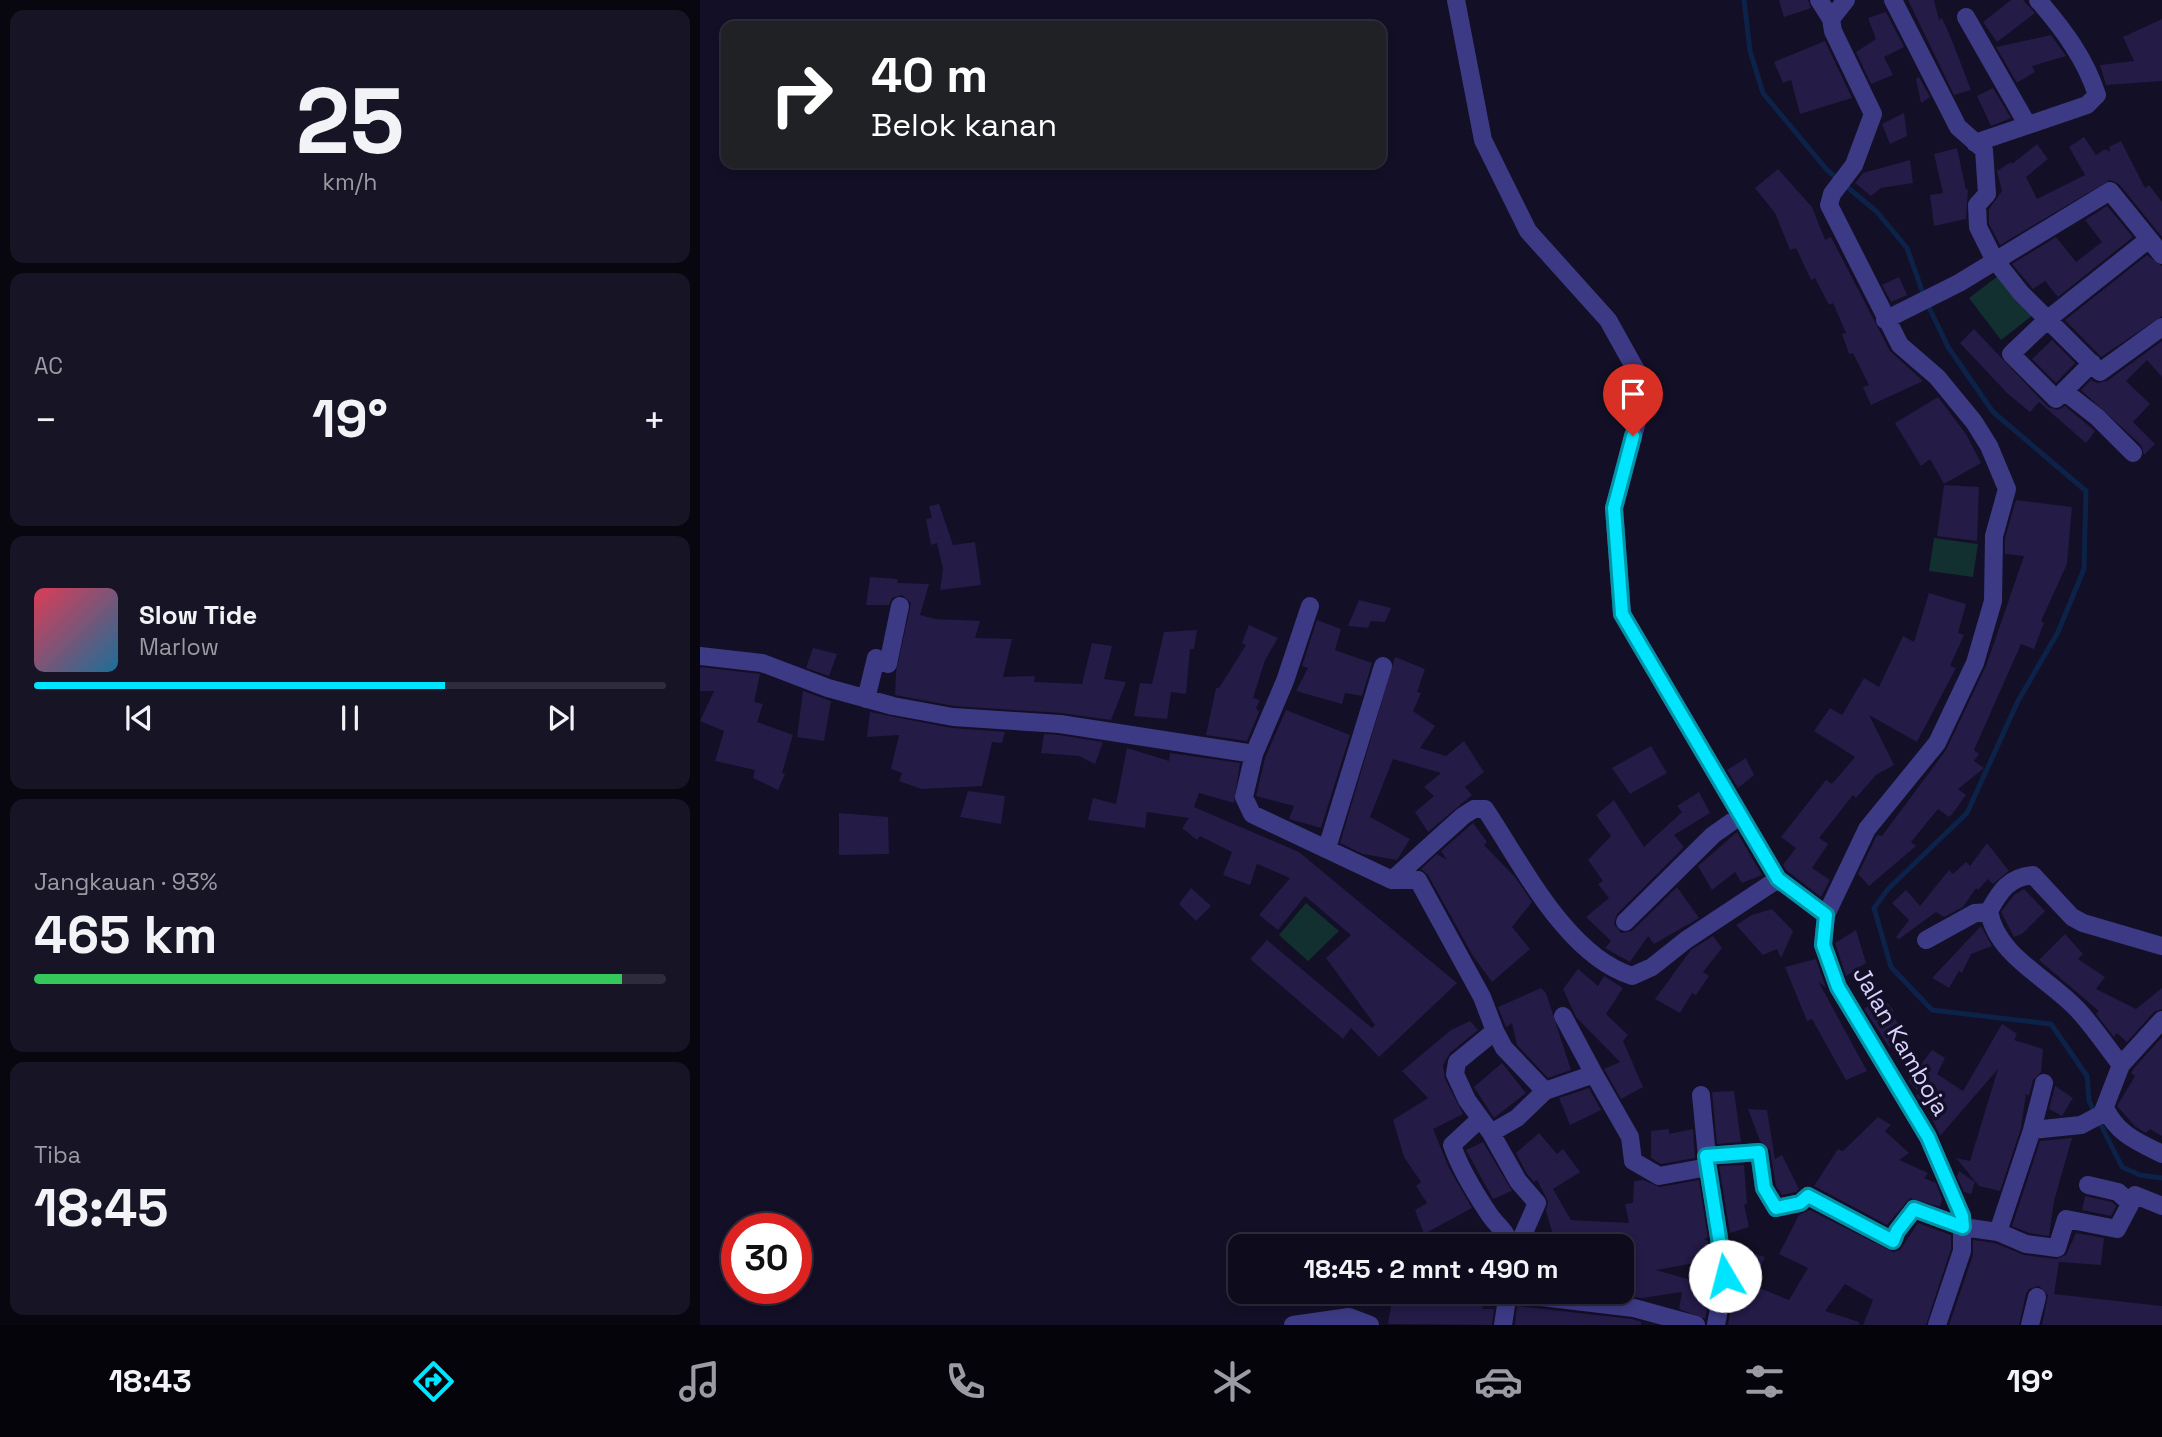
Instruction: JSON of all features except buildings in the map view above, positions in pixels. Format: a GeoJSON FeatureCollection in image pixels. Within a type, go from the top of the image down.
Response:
{"type":"FeatureCollection","features":[{"type":"Feature","properties":{"kind":"street"},"geometry":{"type":"LineString","coordinates":[[1456,0],[1483,140],[1488,152],[1528,231],[1608,320],[1646,388],[1614,508],[1622,614],[1778,879],[1826,915],[1867,829],[1937,743],[1975,663],[1993,601],[1994,536],[2007,489],[1993,455],[1974,422],[1937,377],[1900,345],[1829,205],[1832,194],[1854,165],[1873,114],[1833,31],[1831,19],[1819,0]]}},
{"type":"Feature","properties":{"kind":"street"},"geometry":{"type":"LineString","coordinates":[[1831,19],[1846,0]]}},
{"type":"Feature","properties":{"kind":"street"},"geometry":{"type":"LineString","coordinates":[[1894,0],[1958,127],[1984,150],[1987,194],[1977,205],[1978,227],[1994,259],[2101,372],[2162,327]]}},
{"type":"Feature","properties":{"kind":"street"},"geometry":{"type":"LineString","coordinates":[[1975,143],[2087,104],[2097,95],[2085,66],[2064,31],[2038,0]]}},
{"type":"Feature","properties":{"kind":"street"},"geometry":{"type":"LineString","coordinates":[[1966,16],[2027,124]]}},
{"type":"Feature","properties":{"kind":"street"},"geometry":{"type":"LineString","coordinates":[[1885,320],[1959,283],[1994,259],[2110,191],[2162,255]]}},
{"type":"Feature","properties":{"kind":"street"},"geometry":{"type":"LineString","coordinates":[[2092,363],[2056,399],[2011,354],[2048,319],[2149,239]]}},
{"type":"Feature","properties":{"kind":"street"},"geometry":{"type":"LineString","coordinates":[[2065,392],[2097,417],[2133,453]]}},
{"type":"Feature","properties":{"kind":"street"},"geometry":{"type":"LineString","coordinates":[[1310,606],[1285,681],[1254,754],[1244,797],[1252,814],[1392,880],[1418,880],[1482,997],[1504,1048],[1545,1091]]}},
{"type":"Feature","properties":{"kind":"street"},"geometry":{"type":"LineString","coordinates":[[866,699],[876,658],[888,664],[900,607]]}},
{"type":"Feature","properties":{"kind":"street"},"geometry":{"type":"LineString","coordinates":[[700,656],[761,663],[866,699],[953,717],[1060,724],[1254,754]]}},
{"type":"Feature","properties":{"kind":"street"},"geometry":{"type":"LineString","coordinates":[[1327,848],[1383,666]]}},
{"type":"Feature","properties":{"kind":"street"},"geometry":{"type":"LineString","coordinates":[[1392,880],[1463,816],[1474,809],[1485,809],[1566,930],[1606,964],[1632,976],[1652,967],[1686,940],[1778,879]]}},
{"type":"Feature","properties":{"kind":"street"},"geometry":{"type":"LineString","coordinates":[[1625,922],[1713,835],[1740,816]]}},
{"type":"Feature","properties":{"kind":"street"},"geometry":{"type":"LineString","coordinates":[[2121,1065],[2077,1009],[2020,959],[1992,928],[1989,912],[2000,891],[2017,876],[2033,875],[2072,917],[2083,923],[2162,946]]}},
{"type":"Feature","properties":{"kind":"street"},"geometry":{"type":"LineString","coordinates":[[1926,940],[1975,913],[1989,912]]}},
{"type":"Feature","properties":{"kind":"street","name":"Jalan Kamboja"},"geometry":{"type":"LineString","coordinates":[[1826,915],[1823,945],[1838,987],[1928,1137],[1962,1216],[1962,1251],[1937,1325]]}},
{"type":"Feature","properties":{"kind":"street"},"geometry":{"type":"LineString","coordinates":[[1563,1016],[1630,1137],[1633,1161],[1659,1176],[1684,1172],[1707,1162],[1759,1152],[1764,1188],[1776,1208],[1800,1203],[1808,1196],[1893,1241],[1897,1231],[1914,1209],[1963,1227],[1998,1231],[2026,1244],[2057,1248],[2066,1219],[2117,1229],[2135,1195],[2162,1206]]}},
{"type":"Feature","properties":{"kind":"street"},"geometry":{"type":"LineString","coordinates":[[2032,1130],[2081,1125],[2103,1111],[2121,1065],[2162,1020]]}},
{"type":"Feature","properties":{"kind":"street"},"geometry":{"type":"LineString","coordinates":[[1495,1031],[1457,1062],[1455,1074],[1518,1181],[1537,1203],[1523,1234]]}},
{"type":"Feature","properties":{"kind":"street"},"geometry":{"type":"LineString","coordinates":[[1505,1234],[1490,1216],[1457,1161],[1452,1145],[1485,1126],[1517,1118],[1545,1091],[1594,1074]]}},
{"type":"Feature","properties":{"kind":"street"},"geometry":{"type":"LineString","coordinates":[[1998,1231],[2032,1130],[2044,1083]]}},
{"type":"Feature","properties":{"kind":"street"},"geometry":{"type":"LineString","coordinates":[[1702,1095],[1707,1162],[1725,1276],[1716,1325]]}},
{"type":"Feature","properties":{"kind":"street"},"geometry":{"type":"LineString","coordinates":[[2103,1111],[2134,1143],[2162,1154]]}},
{"type":"Feature","properties":{"kind":"street"},"geometry":{"type":"LineString","coordinates":[[2088,1185],[2118,1192],[2129,1202]]}},
{"type":"Feature","properties":{"kind":"street"},"geometry":{"type":"LineString","coordinates":[[2030,1325],[2037,1297]]}},
{"type":"Feature","properties":{"kind":"street"},"geometry":{"type":"LineString","coordinates":[[1503,1325],[1506,1304]]}},
{"type":"Feature","properties":{"kind":"street"},"geometry":{"type":"LineString","coordinates":[[1602,1304],[1634,1308],[1696,1325]]}},
{"type":"Feature","properties":{"kind":"street"},"geometry":{"type":"LineString","coordinates":[[1293,1325],[1349,1317],[1370,1325]]}},
{"type":"Feature","properties":{"kind":"green space"},"geometry":{"type":"Polygon","coordinates":[[[2002,273],[2033,315],[2001,340],[1969,298],[2002,273]]]}},
{"type":"Feature","properties":{"kind":"green space"},"geometry":{"type":"Polygon","coordinates":[[[1934,538],[1978,544],[1973,577],[1929,571],[1934,538]]]}},
{"type":"Feature","properties":{"kind":"green space"},"geometry":{"type":"Polygon","coordinates":[[[1306,903],[1339,931],[1308,961],[1279,935],[1306,903]]]}},
{"type":"Feature","properties":{"kind":"waterway"},"geometry":{"type":"LineString","coordinates":[[1744,0],[1750,51],[1763,93],[1827,170],[1877,212],[1907,248],[1925,299],[1948,347],[1993,412],[2086,491],[2084,569],[2058,632],[2018,701],[1967,813],[1889,888],[1874,908],[1891,967],[1932,1010],[2051,1024],[2087,1076],[2089,1101],[2122,1167],[2140,1175],[2162,1178]]}},
{"type":"Feature","properties":{"kind":"route"},"geometry":{"type":"LineString","coordinates":[[1633,436],[1614,508],[1622,614],[1778,879],[1826,915],[1823,945],[1838,987],[1928,1137],[1962,1216],[1963,1227],[1914,1209],[1903,1221],[1893,1241],[1808,1196],[1800,1203],[1776,1208],[1764,1188],[1759,1152],[1706,1156],[1725,1276]]}}]}
